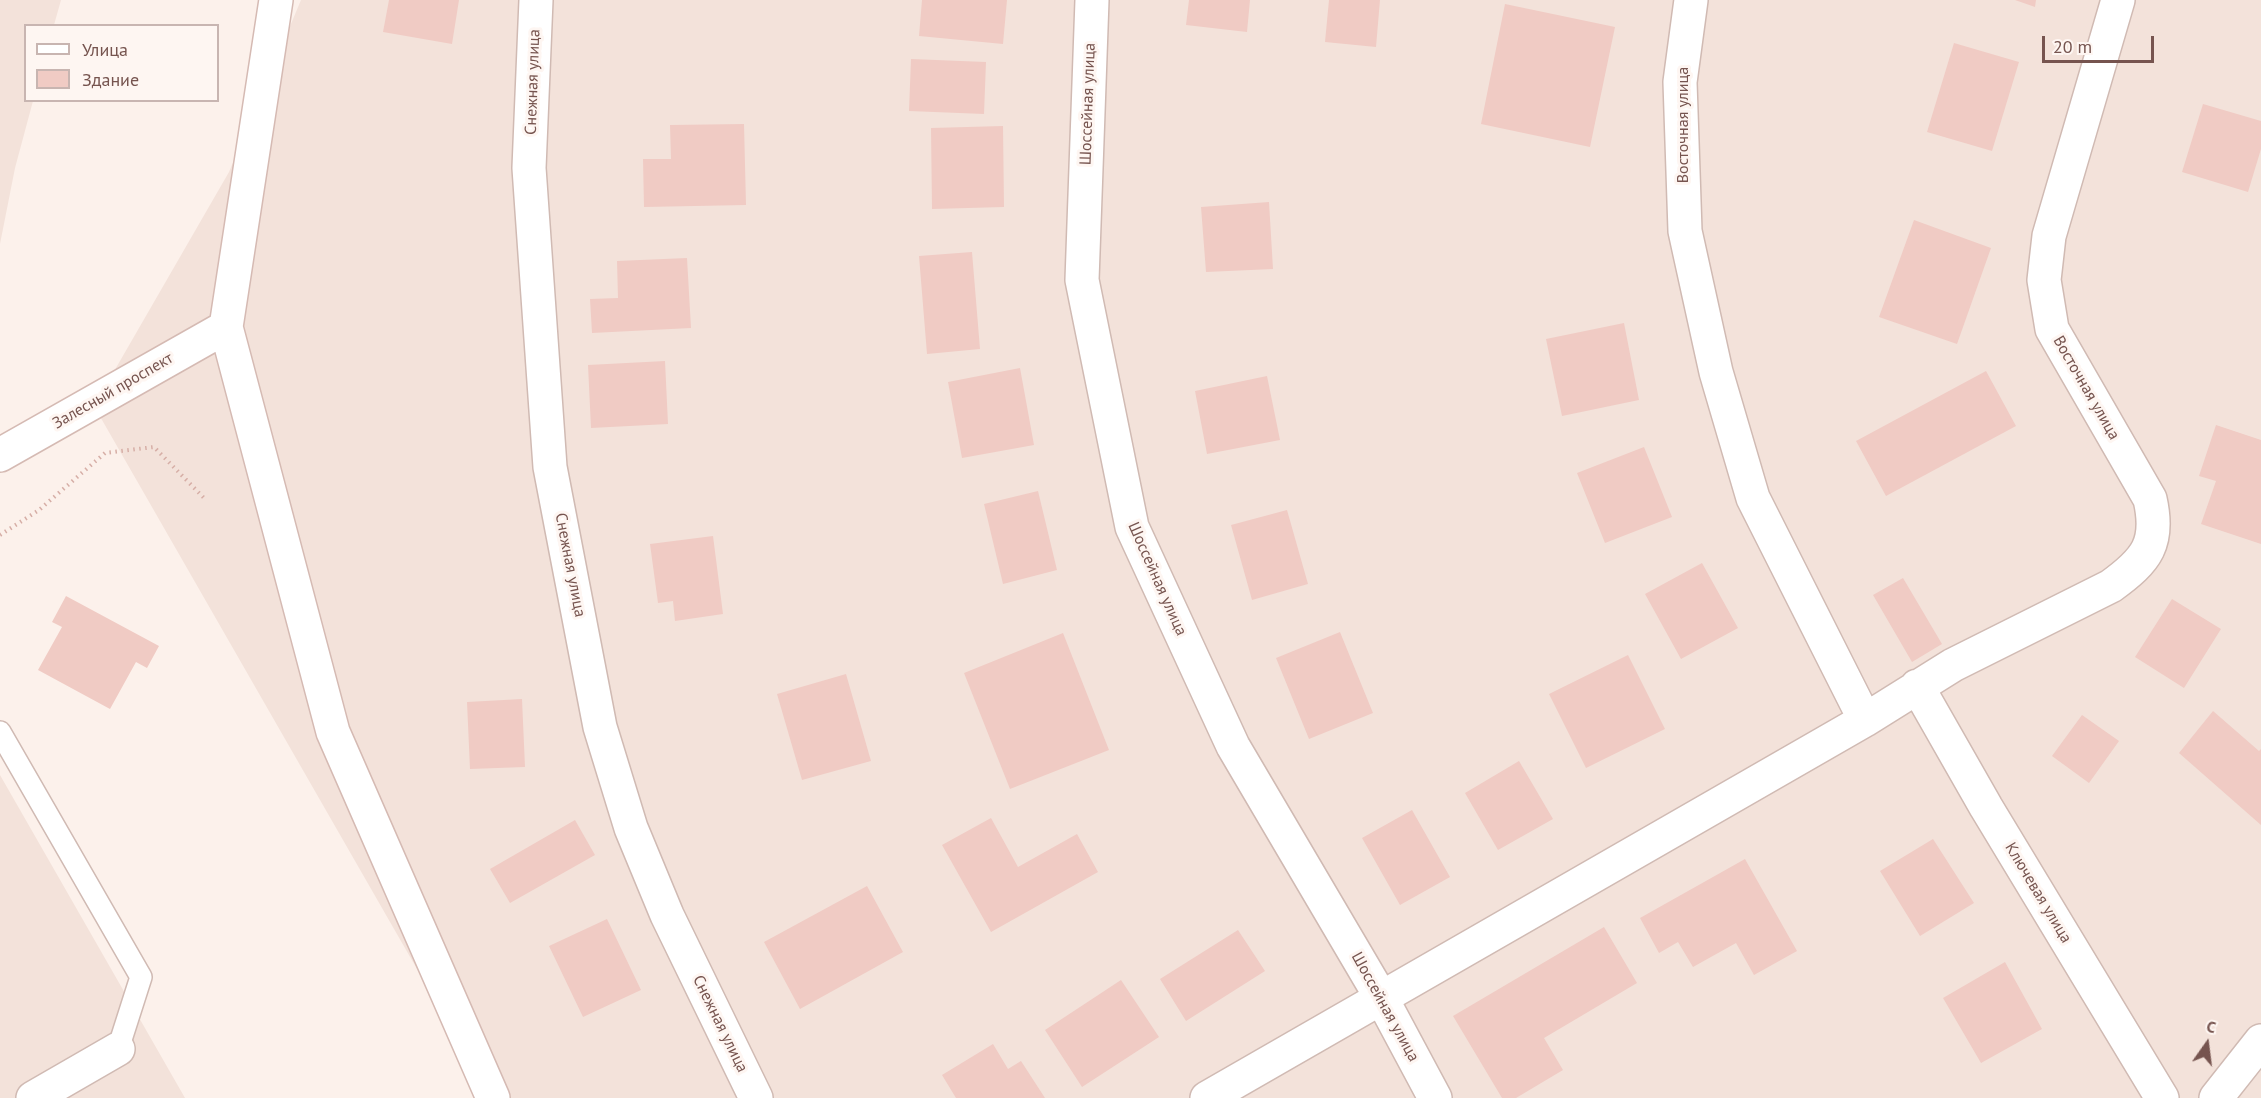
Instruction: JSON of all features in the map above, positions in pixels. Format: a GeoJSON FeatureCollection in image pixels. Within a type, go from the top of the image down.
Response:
{"type":"FeatureCollection","features":[{"type":"Feature","properties":{"kind":"street"},"geometry":{"type":"LineString","coordinates":[[276,0],[226,327],[333,732],[493,1098]]}},
{"type":"Feature","properties":{"kind":"street","name":"Снежная улица"},"geometry":{"type":"LineString","coordinates":[[536,0],[530,168],[550,467],[600,727],[631,828],[667,915],[756,1098]]}},
{"type":"Feature","properties":{"kind":"street","name":"Шоссейная улица"},"geometry":{"type":"LineString","coordinates":[[1092,0],[1082,280],[1132,527],[1233,746],[1382,999],[1435,1098]]}},
{"type":"Feature","properties":{"kind":"street","name":"Восточная улица"},"geometry":{"type":"LineString","coordinates":[[1692,0],[1680,82],[1685,231],[1716,372],[1753,498],[1866,720]]}},
{"type":"Feature","properties":{"kind":"street","name":"Восточная улица"},"geometry":{"type":"LineString","coordinates":[[1207,1098],[1866,720],[1953,664],[2111,585],[2134,569],[2150,547],[2155,522],[2150,499],[2052,329],[2044,280],[2049,236],[2118,0]]}},
{"type":"Feature","properties":{"kind":"street","name":"Залесный проспект"},"geometry":{"type":"LineString","coordinates":[[0,455],[226,327]]}},
{"type":"Feature","properties":{"kind":"street","name":"Ключевая улица"},"geometry":{"type":"LineString","coordinates":[[1917,686],[1986,807],[2162,1098]]}},
{"type":"Feature","properties":{"kind":"street"},"geometry":{"type":"LineString","coordinates":[[2216,1098],[2261,1041]]}},
{"type":"Feature","properties":{"kind":"street"},"geometry":{"type":"LineString","coordinates":[[33,1098],[118,1049]]}},
{"type":"Feature","properties":{"kind":"lane"},"geometry":{"type":"LineString","coordinates":[[0,732],[141,977],[118,1049]]}},
{"type":"Feature","properties":{"kind":"path"},"geometry":{"type":"LineString","coordinates":[[0,535],[39,510],[105,453],[154,447],[206,500]]}},
{"type":"Feature","properties":{"kind":"shaded area"},"geometry":{"type":"Polygon","coordinates":[[[0,0],[61,0],[54,24],[24,24],[24,102],[33,102],[15,168],[0,244],[0,0]]]}},
{"type":"Feature","properties":{"kind":"shaded area"},"geometry":{"type":"Polygon","coordinates":[[[301,0],[2261,0],[2261,1098],[491,1098],[94,406],[229,172],[301,0]]]}},
{"type":"Feature","properties":{"kind":"shaded area"},"geometry":{"type":"Polygon","coordinates":[[[0,775],[185,1098],[0,1098],[0,775]]]}},
{"type":"Feature","properties":{"kind":"building"},"geometry":{"type":"Polygon","coordinates":[[[389,0],[459,0],[452,44],[383,32],[389,0]]]}},
{"type":"Feature","properties":{"kind":"building"},"geometry":{"type":"Polygon","coordinates":[[[922,0],[1007,0],[1003,44],[919,36],[922,0]]]}},
{"type":"Feature","properties":{"kind":"building"},"geometry":{"type":"Polygon","coordinates":[[[1189,0],[1250,0],[1247,32],[1186,25],[1189,0]]]}},
{"type":"Feature","properties":{"kind":"building"},"geometry":{"type":"Polygon","coordinates":[[[1329,0],[1380,0],[1376,47],[1325,42],[1329,0]]]}},
{"type":"Feature","properties":{"kind":"building"},"geometry":{"type":"Polygon","coordinates":[[[2015,0],[2036,0],[2035,7],[2015,0]]]}},
{"type":"Feature","properties":{"kind":"building"},"geometry":{"type":"Polygon","coordinates":[[[1505,4],[1615,27],[1590,147],[1481,124],[1505,4]]]}},
{"type":"Feature","properties":{"kind":"building"},"geometry":{"type":"Polygon","coordinates":[[[1954,43],[2019,62],[1992,151],[1927,132],[1954,43]]]}},
{"type":"Feature","properties":{"kind":"building"},"geometry":{"type":"Polygon","coordinates":[[[911,59],[986,62],[984,114],[909,111],[911,59]]]}},
{"type":"Feature","properties":{"kind":"building"},"geometry":{"type":"Polygon","coordinates":[[[2203,104],[2261,121],[2261,149],[2248,192],[2182,172],[2203,104]]]}},
{"type":"Feature","properties":{"kind":"building"},"geometry":{"type":"Polygon","coordinates":[[[744,124],[746,205],[644,207],[643,159],[671,159],[670,125],[744,124]]]}},
{"type":"Feature","properties":{"kind":"building"},"geometry":{"type":"Polygon","coordinates":[[[1003,126],[1004,207],[932,209],[931,128],[1003,126]]]}},
{"type":"Feature","properties":{"kind":"building"},"geometry":{"type":"Polygon","coordinates":[[[1269,202],[1273,269],[1206,272],[1201,207],[1269,202]]]}},
{"type":"Feature","properties":{"kind":"building"},"geometry":{"type":"Polygon","coordinates":[[[1914,220],[1991,248],[1957,344],[1879,317],[1914,220]]]}},
{"type":"Feature","properties":{"kind":"building"},"geometry":{"type":"Polygon","coordinates":[[[972,252],[980,349],[927,354],[919,256],[972,252]]]}},
{"type":"Feature","properties":{"kind":"building"},"geometry":{"type":"Polygon","coordinates":[[[687,258],[691,328],[592,333],[590,299],[618,298],[617,261],[687,258]]]}},
{"type":"Feature","properties":{"kind":"building"},"geometry":{"type":"Polygon","coordinates":[[[1624,323],[1639,400],[1562,416],[1546,339],[1624,323]]]}},
{"type":"Feature","properties":{"kind":"building"},"geometry":{"type":"Polygon","coordinates":[[[665,361],[668,424],[591,428],[588,365],[665,361]]]}},
{"type":"Feature","properties":{"kind":"building"},"geometry":{"type":"Polygon","coordinates":[[[1020,368],[1034,445],[962,458],[948,382],[1020,368]]]}},
{"type":"Feature","properties":{"kind":"building"},"geometry":{"type":"Polygon","coordinates":[[[1986,371],[2016,426],[1886,496],[1856,441],[1986,371]]]}},
{"type":"Feature","properties":{"kind":"building"},"geometry":{"type":"Polygon","coordinates":[[[1267,376],[1280,440],[1207,454],[1195,391],[1267,376]]]}},
{"type":"Feature","properties":{"kind":"building"},"geometry":{"type":"Polygon","coordinates":[[[2216,425],[2261,440],[2261,544],[2201,524],[2216,481],[2199,476],[2216,425]]]}},
{"type":"Feature","properties":{"kind":"building"},"geometry":{"type":"Polygon","coordinates":[[[1644,447],[1672,517],[1605,543],[1577,473],[1644,447]]]}},
{"type":"Feature","properties":{"kind":"building"},"geometry":{"type":"Polygon","coordinates":[[[1038,491],[1057,570],[1003,584],[984,504],[1038,491]]]}},
{"type":"Feature","properties":{"kind":"building"},"geometry":{"type":"Polygon","coordinates":[[[1287,510],[1308,584],[1252,600],[1231,525],[1287,510]]]}},
{"type":"Feature","properties":{"kind":"building"},"geometry":{"type":"Polygon","coordinates":[[[713,536],[723,614],[675,621],[673,601],[658,603],[650,544],[713,536]]]}},
{"type":"Feature","properties":{"kind":"building"},"geometry":{"type":"Polygon","coordinates":[[[1702,563],[1738,628],[1681,659],[1645,594],[1702,563]]]}},
{"type":"Feature","properties":{"kind":"building"},"geometry":{"type":"Polygon","coordinates":[[[1903,578],[1942,644],[1912,662],[1873,595],[1903,578]]]}},
{"type":"Feature","properties":{"kind":"building"},"geometry":{"type":"Polygon","coordinates":[[[66,596],[159,646],[147,668],[136,662],[110,709],[38,670],[62,627],[52,622],[66,596]]]}},
{"type":"Feature","properties":{"kind":"building"},"geometry":{"type":"Polygon","coordinates":[[[2172,599],[2221,629],[2184,688],[2135,657],[2172,599]]]}},
{"type":"Feature","properties":{"kind":"building"},"geometry":{"type":"Polygon","coordinates":[[[1340,632],[1373,713],[1309,739],[1276,658],[1340,632]]]}},
{"type":"Feature","properties":{"kind":"building"},"geometry":{"type":"Polygon","coordinates":[[[1063,633],[1109,750],[1010,789],[964,673],[1063,633]]]}},
{"type":"Feature","properties":{"kind":"building"},"geometry":{"type":"Polygon","coordinates":[[[1628,655],[1665,729],[1586,768],[1549,694],[1628,655]]]}},
{"type":"Feature","properties":{"kind":"building"},"geometry":{"type":"Polygon","coordinates":[[[846,674],[871,761],[802,780],[777,694],[846,674]]]}},
{"type":"Feature","properties":{"kind":"building"},"geometry":{"type":"Polygon","coordinates":[[[522,699],[525,767],[470,769],[467,702],[522,699]]]}},
{"type":"Feature","properties":{"kind":"building"},"geometry":{"type":"Polygon","coordinates":[[[2213,711],[2259,751],[2261,749],[2261,825],[2179,753],[2213,711]]]}},
{"type":"Feature","properties":{"kind":"building"},"geometry":{"type":"Polygon","coordinates":[[[2082,715],[2119,741],[2089,783],[2052,756],[2082,715]]]}},
{"type":"Feature","properties":{"kind":"building"},"geometry":{"type":"Polygon","coordinates":[[[1519,761],[1553,819],[1498,850],[1465,793],[1519,761]]]}},
{"type":"Feature","properties":{"kind":"building"},"geometry":{"type":"Polygon","coordinates":[[[1412,810],[1450,877],[1400,905],[1362,838],[1412,810]]]}},
{"type":"Feature","properties":{"kind":"building"},"geometry":{"type":"Polygon","coordinates":[[[991,818],[1018,867],[1077,834],[1098,872],[991,932],[942,845],[991,818]]]}},
{"type":"Feature","properties":{"kind":"building"},"geometry":{"type":"Polygon","coordinates":[[[575,820],[595,855],[510,903],[490,869],[575,820]]]}},
{"type":"Feature","properties":{"kind":"building"},"geometry":{"type":"Polygon","coordinates":[[[1933,839],[1974,903],[1920,936],[1880,871],[1933,839]]]}},
{"type":"Feature","properties":{"kind":"building"},"geometry":{"type":"Polygon","coordinates":[[[1745,859],[1797,951],[1754,975],[1736,943],[1693,967],[1678,942],[1659,953],[1640,918],[1745,859]]]}},
{"type":"Feature","properties":{"kind":"building"},"geometry":{"type":"Polygon","coordinates":[[[867,886],[903,952],[800,1009],[764,942],[867,886]]]}},
{"type":"Feature","properties":{"kind":"building"},"geometry":{"type":"Polygon","coordinates":[[[607,919],[641,990],[583,1017],[549,946],[607,919]]]}},
{"type":"Feature","properties":{"kind":"building"},"geometry":{"type":"Polygon","coordinates":[[[1604,927],[1637,983],[1544,1038],[1563,1070],[1516,1098],[1502,1098],[1453,1016],[1604,927]]]}},
{"type":"Feature","properties":{"kind":"building"},"geometry":{"type":"Polygon","coordinates":[[[1238,930],[1265,971],[1186,1021],[1160,979],[1238,930]]]}},
{"type":"Feature","properties":{"kind":"building"},"geometry":{"type":"Polygon","coordinates":[[[2005,962],[2042,1029],[1981,1063],[1943,998],[2005,962]]]}},
{"type":"Feature","properties":{"kind":"building"},"geometry":{"type":"Polygon","coordinates":[[[1121,980],[1159,1037],[1082,1087],[1045,1030],[1121,980]]]}},
{"type":"Feature","properties":{"kind":"building"},"geometry":{"type":"Polygon","coordinates":[[[993,1044],[1008,1069],[1021,1061],[1045,1098],[956,1098],[942,1075],[993,1044]]]}}]}
